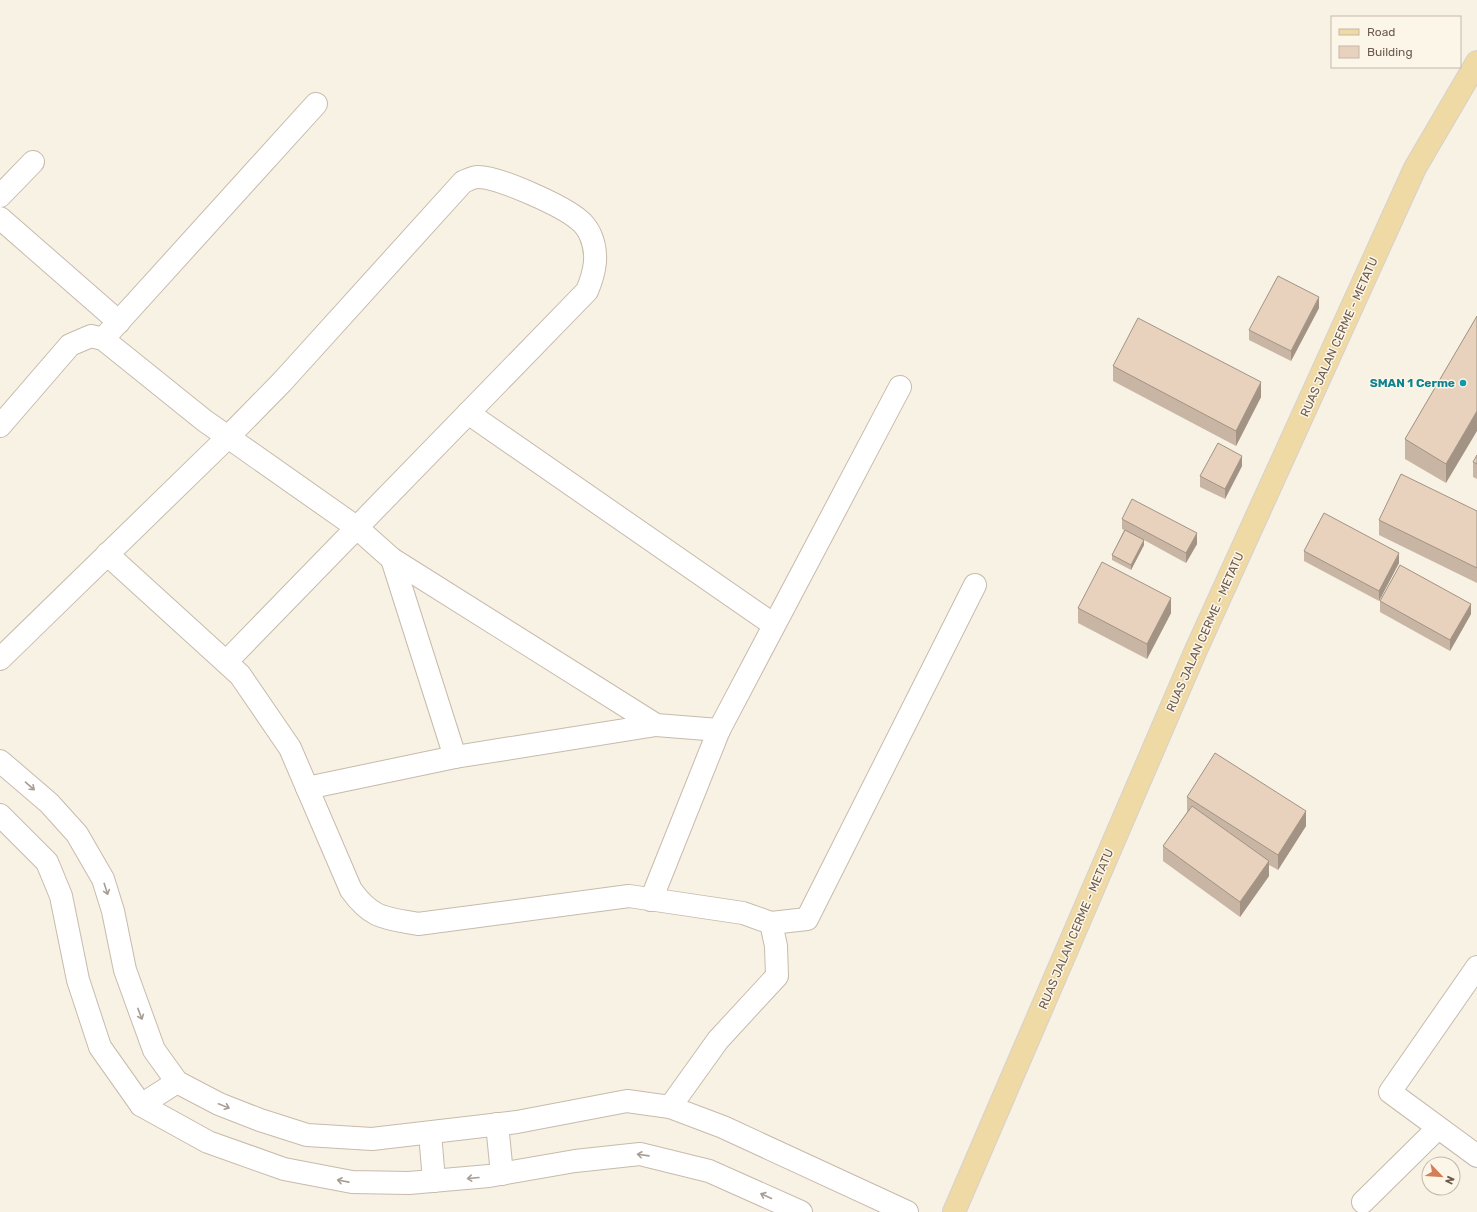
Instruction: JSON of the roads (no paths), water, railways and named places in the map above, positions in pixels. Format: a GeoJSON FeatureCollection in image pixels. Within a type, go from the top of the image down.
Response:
{"type":"FeatureCollection","features":[{"type":"Feature","properties":{"kind":"main road","name":"RUAS JALAN CERME - METATU"},"geometry":{"type":"LineString","coordinates":[[954,1212],[1199,643],[1415,168],[1477,62]]}},
{"type":"Feature","properties":{"kind":"street"},"geometry":{"type":"LineString","coordinates":[[103,339],[316,104]]}},
{"type":"Feature","properties":{"kind":"street"},"geometry":{"type":"LineString","coordinates":[[0,196],[34,162]]}},
{"type":"Feature","properties":{"kind":"street"},"geometry":{"type":"LineString","coordinates":[[0,659],[228,437],[282,382],[445,200],[463,182],[477,177],[499,180],[551,203],[580,220],[590,234],[595,254],[595,272],[587,291],[226,662]]}},
{"type":"Feature","properties":{"kind":"street"},"geometry":{"type":"LineString","coordinates":[[0,218],[119,322]]}},
{"type":"Feature","properties":{"kind":"street"},"geometry":{"type":"LineString","coordinates":[[0,426],[70,345],[91,336],[103,339],[205,421],[356,527],[392,559],[656,725]]}},
{"type":"Feature","properties":{"kind":"street"},"geometry":{"type":"LineString","coordinates":[[651,900],[719,730],[900,387]]}},
{"type":"Feature","properties":{"kind":"street"},"geometry":{"type":"LineString","coordinates":[[468,412],[774,625]]}},
{"type":"Feature","properties":{"kind":"street"},"geometry":{"type":"LineString","coordinates":[[107,554],[240,675],[290,748],[351,890],[363,906],[383,918],[418,924],[629,896],[743,913],[771,923],[807,919],[975,585]]}},
{"type":"Feature","properties":{"kind":"street"},"geometry":{"type":"LineString","coordinates":[[392,559],[455,756]]}},
{"type":"Feature","properties":{"kind":"street"},"geometry":{"type":"LineString","coordinates":[[307,788],[455,756],[656,725],[719,730]]}},
{"type":"Feature","properties":{"kind":"street"},"geometry":{"type":"LineString","coordinates":[[0,761],[49,803],[77,834],[103,879],[113,911],[125,970],[154,1050],[177,1082],[219,1104],[260,1120],[307,1135],[372,1138],[497,1124],[627,1101],[670,1107],[723,1127],[907,1212]]}},
{"type":"Feature","properties":{"kind":"street"},"geometry":{"type":"LineString","coordinates":[[0,815],[47,862],[61,896],[78,980],[100,1047],[141,1105],[208,1142],[284,1169],[352,1182],[409,1183],[434,1181],[502,1174],[575,1161],[640,1154],[709,1170],[801,1212]]}},
{"type":"Feature","properties":{"kind":"street"},"geometry":{"type":"LineString","coordinates":[[670,1107],[718,1040],[777,976],[776,946],[771,923]]}},
{"type":"Feature","properties":{"kind":"street"},"geometry":{"type":"LineString","coordinates":[[1477,967],[1390,1092],[1477,1156]]}},
{"type":"Feature","properties":{"kind":"street"},"geometry":{"type":"LineString","coordinates":[[141,1105],[177,1082]]}},
{"type":"Feature","properties":{"kind":"street"},"geometry":{"type":"LineString","coordinates":[[497,1124],[502,1174]]}},
{"type":"Feature","properties":{"kind":"street"},"geometry":{"type":"LineString","coordinates":[[1363,1202],[1438,1128]]}},
{"type":"Feature","properties":{"kind":"street"},"geometry":{"type":"LineString","coordinates":[[430,1132],[434,1181]]}},
{"type":"Feature","properties":{"kind":"place","name":"SMAN 1 Cerme"},"geometry":{"type":"Point","coordinates":[1463,383]}}]}
